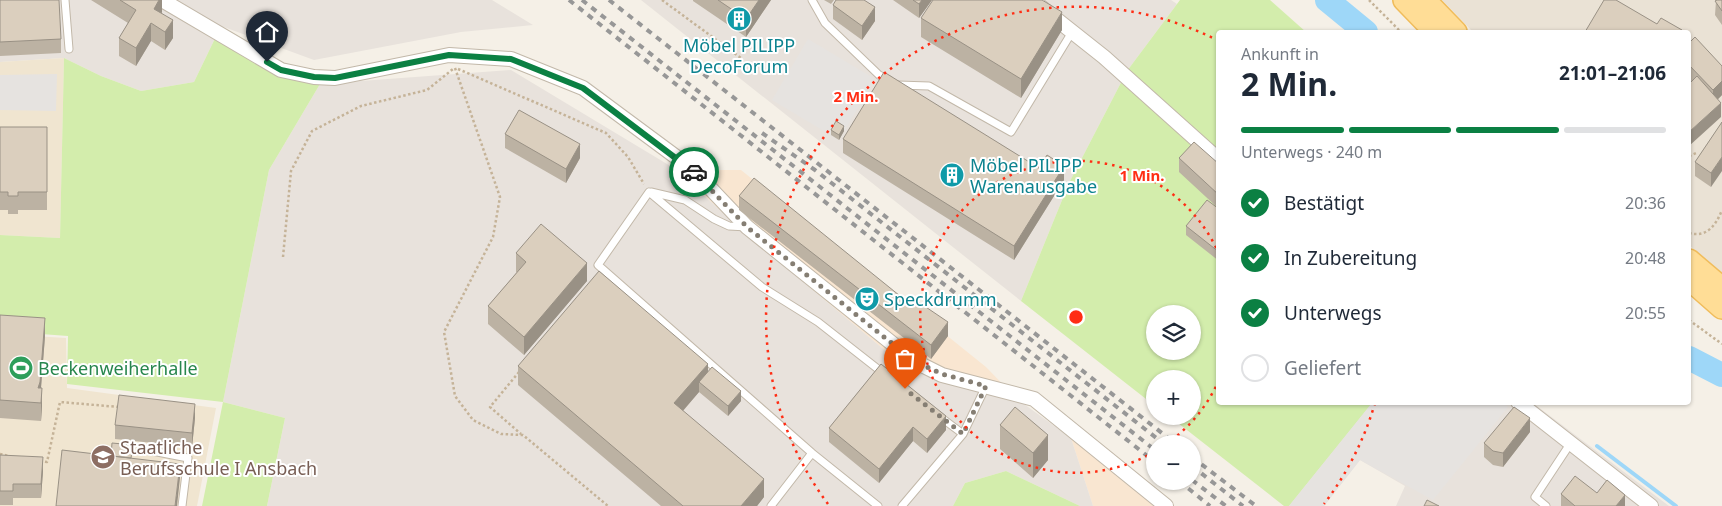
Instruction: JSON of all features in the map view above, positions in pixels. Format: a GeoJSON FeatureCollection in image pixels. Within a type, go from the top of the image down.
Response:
{"type":"FeatureCollection","features":[{"type":"Feature","properties":{"kind":"main road"},"geometry":{"type":"LineString","coordinates":[[1404,0],[1433,30]]}},
{"type":"Feature","properties":{"kind":"main road"},"geometry":{"type":"LineString","coordinates":[[1425,0],[1454,30]]}},
{"type":"Feature","properties":{"kind":"main road"},"geometry":{"type":"LineString","coordinates":[[1691,262],[1722,288]]}},
{"type":"Feature","properties":{"kind":"main road"},"geometry":{"type":"LineString","coordinates":[[1691,281],[1722,308]]}},
{"type":"Feature","properties":{"kind":"street"},"geometry":{"type":"LineString","coordinates":[[162,0],[281,70],[314,77],[345,76],[452,62],[511,59],[583,88],[690,168],[747,227],[914,361],[942,374],[1034,399],[1166,506]]}},
{"type":"Feature","properties":{"kind":"street"},"geometry":{"type":"LineString","coordinates":[[1032,0],[1104,57],[1216,157]]}},
{"type":"Feature","properties":{"kind":"street"},"geometry":{"type":"LineString","coordinates":[[1522,405],[1651,506]]}},
{"type":"Feature","properties":{"kind":"lane"},"geometry":{"type":"LineString","coordinates":[[65,0],[69,49]]}},
{"type":"Feature","properties":{"kind":"lane"},"geometry":{"type":"LineString","coordinates":[[812,0],[825,23],[879,75],[899,85],[930,86],[1011,132],[1072,32]]}},
{"type":"Feature","properties":{"kind":"lane"},"geometry":{"type":"LineString","coordinates":[[650,192],[685,200],[714,219],[729,226],[747,227]]}},
{"type":"Feature","properties":{"kind":"lane"},"geometry":{"type":"LineString","coordinates":[[650,192],[762,287],[818,322],[886,375]]}},
{"type":"Feature","properties":{"kind":"lane"},"geometry":{"type":"LineString","coordinates":[[650,192],[598,265],[812,453],[878,506]]}},
{"type":"Feature","properties":{"kind":"lane"},"geometry":{"type":"LineString","coordinates":[[902,506],[963,434],[986,386]]}},
{"type":"Feature","properties":{"kind":"lane"},"geometry":{"type":"LineString","coordinates":[[932,410],[963,434]]}},
{"type":"Feature","properties":{"kind":"lane"},"geometry":{"type":"LineString","coordinates":[[1546,506],[1535,497],[1570,444]]}},
{"type":"Feature","properties":{"kind":"lane"},"geometry":{"type":"LineString","coordinates":[[147,450],[188,458],[182,506]]}},
{"type":"Feature","properties":{"kind":"lane"},"geometry":{"type":"LineString","coordinates":[[771,506],[812,453]]}},
{"type":"Feature","properties":{"kind":"path"},"geometry":{"type":"LineString","coordinates":[[662,0],[740,58]]}},
{"type":"Feature","properties":{"kind":"path"},"geometry":{"type":"LineString","coordinates":[[1369,0],[1399,30]]}},
{"type":"Feature","properties":{"kind":"path"},"geometry":{"type":"LineString","coordinates":[[452,62],[606,133],[628,158],[650,192]]}},
{"type":"Feature","properties":{"kind":"path"},"geometry":{"type":"LineString","coordinates":[[283,257],[291,171],[312,131],[362,106],[427,90],[452,62]]}},
{"type":"Feature","properties":{"kind":"path"},"geometry":{"type":"LineString","coordinates":[[452,62],[500,197],[493,237],[444,332],[455,396],[473,420],[501,434],[522,435]]}},
{"type":"Feature","properties":{"kind":"path"},"geometry":{"type":"LineString","coordinates":[[1691,155],[1696,153]]}},
{"type":"Feature","properties":{"kind":"path"},"geometry":{"type":"LineString","coordinates":[[1691,233],[1700,234],[1710,230],[1718,222],[1722,210]]}},
{"type":"Feature","properties":{"kind":"path"},"geometry":{"type":"LineString","coordinates":[[1691,321],[1722,344]]}},
{"type":"Feature","properties":{"kind":"path"},"geometry":{"type":"LineString","coordinates":[[522,369],[490,407],[608,506]]}},
{"type":"Feature","properties":{"kind":"path"},"geometry":{"type":"LineString","coordinates":[[38,460],[47,462],[60,402],[124,408]]}},
{"type":"Feature","properties":{"kind":"path"},"geometry":{"type":"LineString","coordinates":[[0,454],[9,456]]}},
{"type":"Feature","properties":{"kind":"shaded area"},"geometry":{"type":"Polygon","coordinates":[[[0,0],[492,0],[533,25],[461,32],[314,60],[221,26],[194,82],[141,91],[101,76],[64,58],[0,62],[0,0]]]}},
{"type":"Feature","properties":{"kind":"shaded area"},"geometry":{"type":"Polygon","coordinates":[[[641,0],[1171,0],[1177,4],[1127,71],[1069,183],[1021,301],[641,0]]]}},
{"type":"Feature","properties":{"kind":"shaded area"},"geometry":{"type":"Polygon","coordinates":[[[1442,0],[1722,0],[1722,273],[1691,247],[1691,30],[1471,30],[1442,0]]]}},
{"type":"Feature","properties":{"kind":"shaded area"},"geometry":{"type":"Polygon","coordinates":[[[808,39],[875,79],[839,140],[772,100],[808,39]]]}},
{"type":"Feature","properties":{"kind":"shaded area"},"geometry":{"type":"Polygon","coordinates":[[[64,58],[60,238],[0,235],[0,62],[64,58]]]}},
{"type":"Feature","properties":{"kind":"shaded area"},"geometry":{"type":"Polygon","coordinates":[[[511,70],[677,170],[741,230],[906,368],[1017,399],[1071,438],[1093,506],[1080,506],[1006,471],[965,483],[953,506],[267,506],[285,418],[223,402],[269,170],[320,84],[511,70]]]}},
{"type":"Feature","properties":{"kind":"shaded area"},"geometry":{"type":"Polygon","coordinates":[[[57,74],[56,111],[0,110],[0,75],[57,74]]]}},
{"type":"Feature","properties":{"kind":"shaded area"},"geometry":{"type":"Polygon","coordinates":[[[677,170],[741,170],[986,367],[1017,399],[906,368],[741,230],[677,170]]]}},
{"type":"Feature","properties":{"kind":"shaded area","name":"Staatliche Berufsschule I Ansbach"},"geometry":{"type":"Polygon","coordinates":[[[0,334],[66,338],[67,388],[216,408],[197,506],[0,506],[0,334]]]}},
{"type":"Feature","properties":{"kind":"shaded area"},"geometry":{"type":"Polygon","coordinates":[[[1370,405],[1536,405],[1669,506],[1396,506],[1405,486],[1360,460],[1324,506],[1289,506],[1370,405]]]}},
{"type":"Feature","properties":{"kind":"shaded area"},"geometry":{"type":"Polygon","coordinates":[[[1370,405],[1506,405],[1508,407],[1433,500],[1360,460],[1324,506],[1289,506],[1370,405]]]}},
{"type":"Feature","properties":{"kind":"shaded area"},"geometry":{"type":"Polygon","coordinates":[[[1071,438],[1157,506],[1093,506],[1071,438]]]}},
{"type":"Feature","properties":{"kind":"green space"},"geometry":{"type":"Polygon","coordinates":[[[1180,0],[1270,0],[1304,30],[1216,30],[1216,405],[1370,405],[1289,506],[1284,506],[1201,441],[1201,435],[1193,435],[1180,425],[1201,425],[1201,370],[1146,370],[1146,399],[1021,301],[1069,183],[1127,71],[1180,0]]]}},
{"type":"Feature","properties":{"kind":"green space"},"geometry":{"type":"Polygon","coordinates":[[[221,26],[320,84],[269,170],[223,402],[67,384],[68,336],[0,331],[0,235],[60,238],[64,58],[101,76],[141,91],[194,82],[221,26]]]}},
{"type":"Feature","properties":{"kind":"green space"},"geometry":{"type":"Polygon","coordinates":[[[223,402],[285,418],[267,506],[202,506],[223,402]]]}},
{"type":"Feature","properties":{"kind":"green space"},"geometry":{"type":"Polygon","coordinates":[[[1006,471],[1080,506],[953,506],[965,483],[1006,471]]]}},
{"type":"Feature","properties":{"kind":"building"},"geometry":{"type":"Polygon","coordinates":[[[0,0],[59,0],[61,39],[0,42],[0,0]]]}},
{"type":"Feature","properties":{"kind":"building"},"geometry":{"type":"Polygon","coordinates":[[[120,0],[159,0],[154,9],[173,20],[165,32],[151,23],[136,48],[119,38],[136,10],[120,0]]]}},
{"type":"Feature","properties":{"kind":"building"},"geometry":{"type":"Polygon","coordinates":[[[718,0],[759,0],[746,19],[718,0]]]}},
{"type":"Feature","properties":{"kind":"building"},"geometry":{"type":"Polygon","coordinates":[[[836,0],[864,0],[875,7],[862,26],[833,5],[836,0]]]}},
{"type":"Feature","properties":{"kind":"building"},"geometry":{"type":"Polygon","coordinates":[[[913,0],[922,0],[919,4],[913,0]]]}},
{"type":"Feature","properties":{"kind":"building"},"geometry":{"type":"Polygon","coordinates":[[[933,0],[1042,0],[1062,12],[1021,79],[921,18],[933,0]]]}},
{"type":"Feature","properties":{"kind":"building"},"geometry":{"type":"Polygon","coordinates":[[[1604,0],[1616,0],[1657,24],[1661,18],[1682,30],[1586,30],[1604,0]]]}},
{"type":"Feature","properties":{"kind":"building"},"geometry":{"type":"Polygon","coordinates":[[[1722,0],[1722,11],[1715,1],[1722,0]]]}},
{"type":"Feature","properties":{"kind":"building"},"geometry":{"type":"Polygon","coordinates":[[[1695,37],[1722,66],[1722,81],[1713,90],[1691,67],[1691,41],[1695,37]]]}},
{"type":"Feature","properties":{"kind":"building","name":"Möbel PILIPP Warenausgabe"},"geometry":{"type":"Polygon","coordinates":[[[884,72],[1039,168],[1047,155],[1064,166],[1014,246],[843,139],[884,72]]]}},
{"type":"Feature","properties":{"kind":"building"},"geometry":{"type":"Polygon","coordinates":[[[1697,76],[1721,103],[1691,130],[1691,82],[1697,76]]]}},
{"type":"Feature","properties":{"kind":"building"},"geometry":{"type":"Polygon","coordinates":[[[519,110],[580,144],[566,169],[505,134],[519,110]]]}},
{"type":"Feature","properties":{"kind":"building"},"geometry":{"type":"Polygon","coordinates":[[[836,121],[844,126],[839,135],[831,130],[836,121]]]}},
{"type":"Feature","properties":{"kind":"building"},"geometry":{"type":"Polygon","coordinates":[[[1722,122],[1722,157],[1711,173],[1695,162],[1722,122]]]}},
{"type":"Feature","properties":{"kind":"building"},"geometry":{"type":"Polygon","coordinates":[[[0,127],[47,127],[47,192],[18,192],[18,196],[8,196],[8,192],[0,192],[0,127]]]}},
{"type":"Feature","properties":{"kind":"building"},"geometry":{"type":"Polygon","coordinates":[[[1194,142],[1216,161],[1216,192],[1179,158],[1194,142]]]}},
{"type":"Feature","properties":{"kind":"building"},"geometry":{"type":"Polygon","coordinates":[[[754,178],[910,304],[914,299],[948,322],[931,345],[739,196],[754,178]]]}},
{"type":"Feature","properties":{"kind":"building"},"geometry":{"type":"Polygon","coordinates":[[[1207,200],[1216,207],[1216,250],[1186,226],[1207,200]]]}},
{"type":"Feature","properties":{"kind":"building"},"geometry":{"type":"Polygon","coordinates":[[[541,224],[587,263],[524,337],[488,306],[526,262],[516,253],[541,224]]]}},
{"type":"Feature","properties":{"kind":"building"},"geometry":{"type":"Polygon","coordinates":[[[599,271],[708,364],[674,403],[764,479],[741,506],[683,506],[518,366],[599,271]]]}},
{"type":"Feature","properties":{"kind":"building","name":"Beckenweiherhalle"},"geometry":{"type":"Polygon","coordinates":[[[0,315],[45,318],[38,388],[42,388],[41,403],[0,400],[0,315]]]}},
{"type":"Feature","properties":{"kind":"building"},"geometry":{"type":"Polygon","coordinates":[[[881,364],[946,416],[927,439],[913,427],[879,469],[829,428],[881,364]]]}},
{"type":"Feature","properties":{"kind":"building"},"geometry":{"type":"Polygon","coordinates":[[[712,367],[741,391],[728,406],[699,382],[712,367]]]}},
{"type":"Feature","properties":{"kind":"building"},"geometry":{"type":"Polygon","coordinates":[[[119,395],[195,404],[192,433],[115,425],[119,395]]]}},
{"type":"Feature","properties":{"kind":"building"},"geometry":{"type":"Polygon","coordinates":[[[1015,407],[1048,435],[1033,453],[1000,425],[1015,407]]]}},
{"type":"Feature","properties":{"kind":"building"},"geometry":{"type":"Polygon","coordinates":[[[1514,407],[1530,418],[1503,453],[1493,451],[1484,443],[1514,407]]]}},
{"type":"Feature","properties":{"kind":"building"},"geometry":{"type":"Polygon","coordinates":[[[112,443],[133,445],[131,458],[111,456],[112,443]]]}},
{"type":"Feature","properties":{"kind":"building"},"geometry":{"type":"Polygon","coordinates":[[[62,450],[180,464],[175,506],[56,506],[62,450]]]}},
{"type":"Feature","properties":{"kind":"building"},"geometry":{"type":"Polygon","coordinates":[[[0,455],[43,457],[41,484],[13,484],[13,491],[0,491],[0,455]]]}},
{"type":"Feature","properties":{"kind":"building"},"geometry":{"type":"Polygon","coordinates":[[[1575,476],[1597,493],[1607,480],[1625,495],[1616,506],[1575,506],[1561,494],[1575,476]]]}},
{"type":"Feature","properties":{"kind":"building"},"geometry":{"type":"Polygon","coordinates":[[[1427,500],[1439,506],[1424,506],[1427,500]]]}},
{"type":"Feature","properties":{"kind":"waterway"},"geometry":{"type":"LineString","coordinates":[[1327,0],[1364,30]]}},
{"type":"Feature","properties":{"kind":"waterway"},"geometry":{"type":"LineString","coordinates":[[1691,359],[1722,375]]}},
{"type":"Feature","properties":{"kind":"waterway"},"geometry":{"type":"LineString","coordinates":[[1597,446],[1676,506]]}},
{"type":"Feature","properties":{"kind":"railway"},"geometry":{"type":"LineString","coordinates":[[569,0],[1146,455]]}},
{"type":"Feature","properties":{"kind":"railway"},"geometry":{"type":"LineString","coordinates":[[582,0],[1146,443]]}},
{"type":"Feature","properties":{"kind":"railway"},"geometry":{"type":"LineString","coordinates":[[609,0],[1165,435]]}},
{"type":"Feature","properties":{"kind":"railway"},"geometry":{"type":"LineString","coordinates":[[762,133],[815,170],[1153,435]]}},
{"type":"Feature","properties":{"kind":"railway"},"geometry":{"type":"LineString","coordinates":[[1201,464],[1256,506]]}},
{"type":"Feature","properties":{"kind":"railway"},"geometry":{"type":"LineString","coordinates":[[1201,473],[1243,506]]}},
{"type":"Feature","properties":{"kind":"railway"},"geometry":{"type":"LineString","coordinates":[[1201,487],[1226,506]]}},
{"type":"Feature","properties":{"kind":"railway"},"geometry":{"type":"LineString","coordinates":[[1190,490],[1210,506]]}},
{"type":"Feature","properties":{"kind":"way so far"},"geometry":{"type":"LineString","coordinates":[[694,172],[747,227],[914,361],[942,374],[986,386],[963,434],[905,389]]}},
{"type":"Feature","properties":{"kind":"place","name":"Möbel PILIPP DecoForum"},"geometry":{"type":"Point","coordinates":[739,19]}},
{"type":"Feature","properties":{"kind":"place","name":"Möbel PILIPP Warenausgabe"},"geometry":{"type":"Point","coordinates":[952,175]}},
{"type":"Feature","properties":{"kind":"place","name":"Speckdrumm"},"geometry":{"type":"Point","coordinates":[867,299]}},
{"type":"Feature","properties":{"kind":"place","name":"Beckenweiherhalle"},"geometry":{"type":"Point","coordinates":[21,368]}},
{"type":"Feature","properties":{"kind":"place","name":"Staatliche Berufsschule I Ansbach"},"geometry":{"type":"Point","coordinates":[103,457]}},
{"type":"Feature","properties":{"kind":"route"},"geometry":{"type":"LineString","coordinates":[[267,62],[281,70],[314,77],[335,78],[449,55],[511,59],[583,88],[694,172]]}}]}
